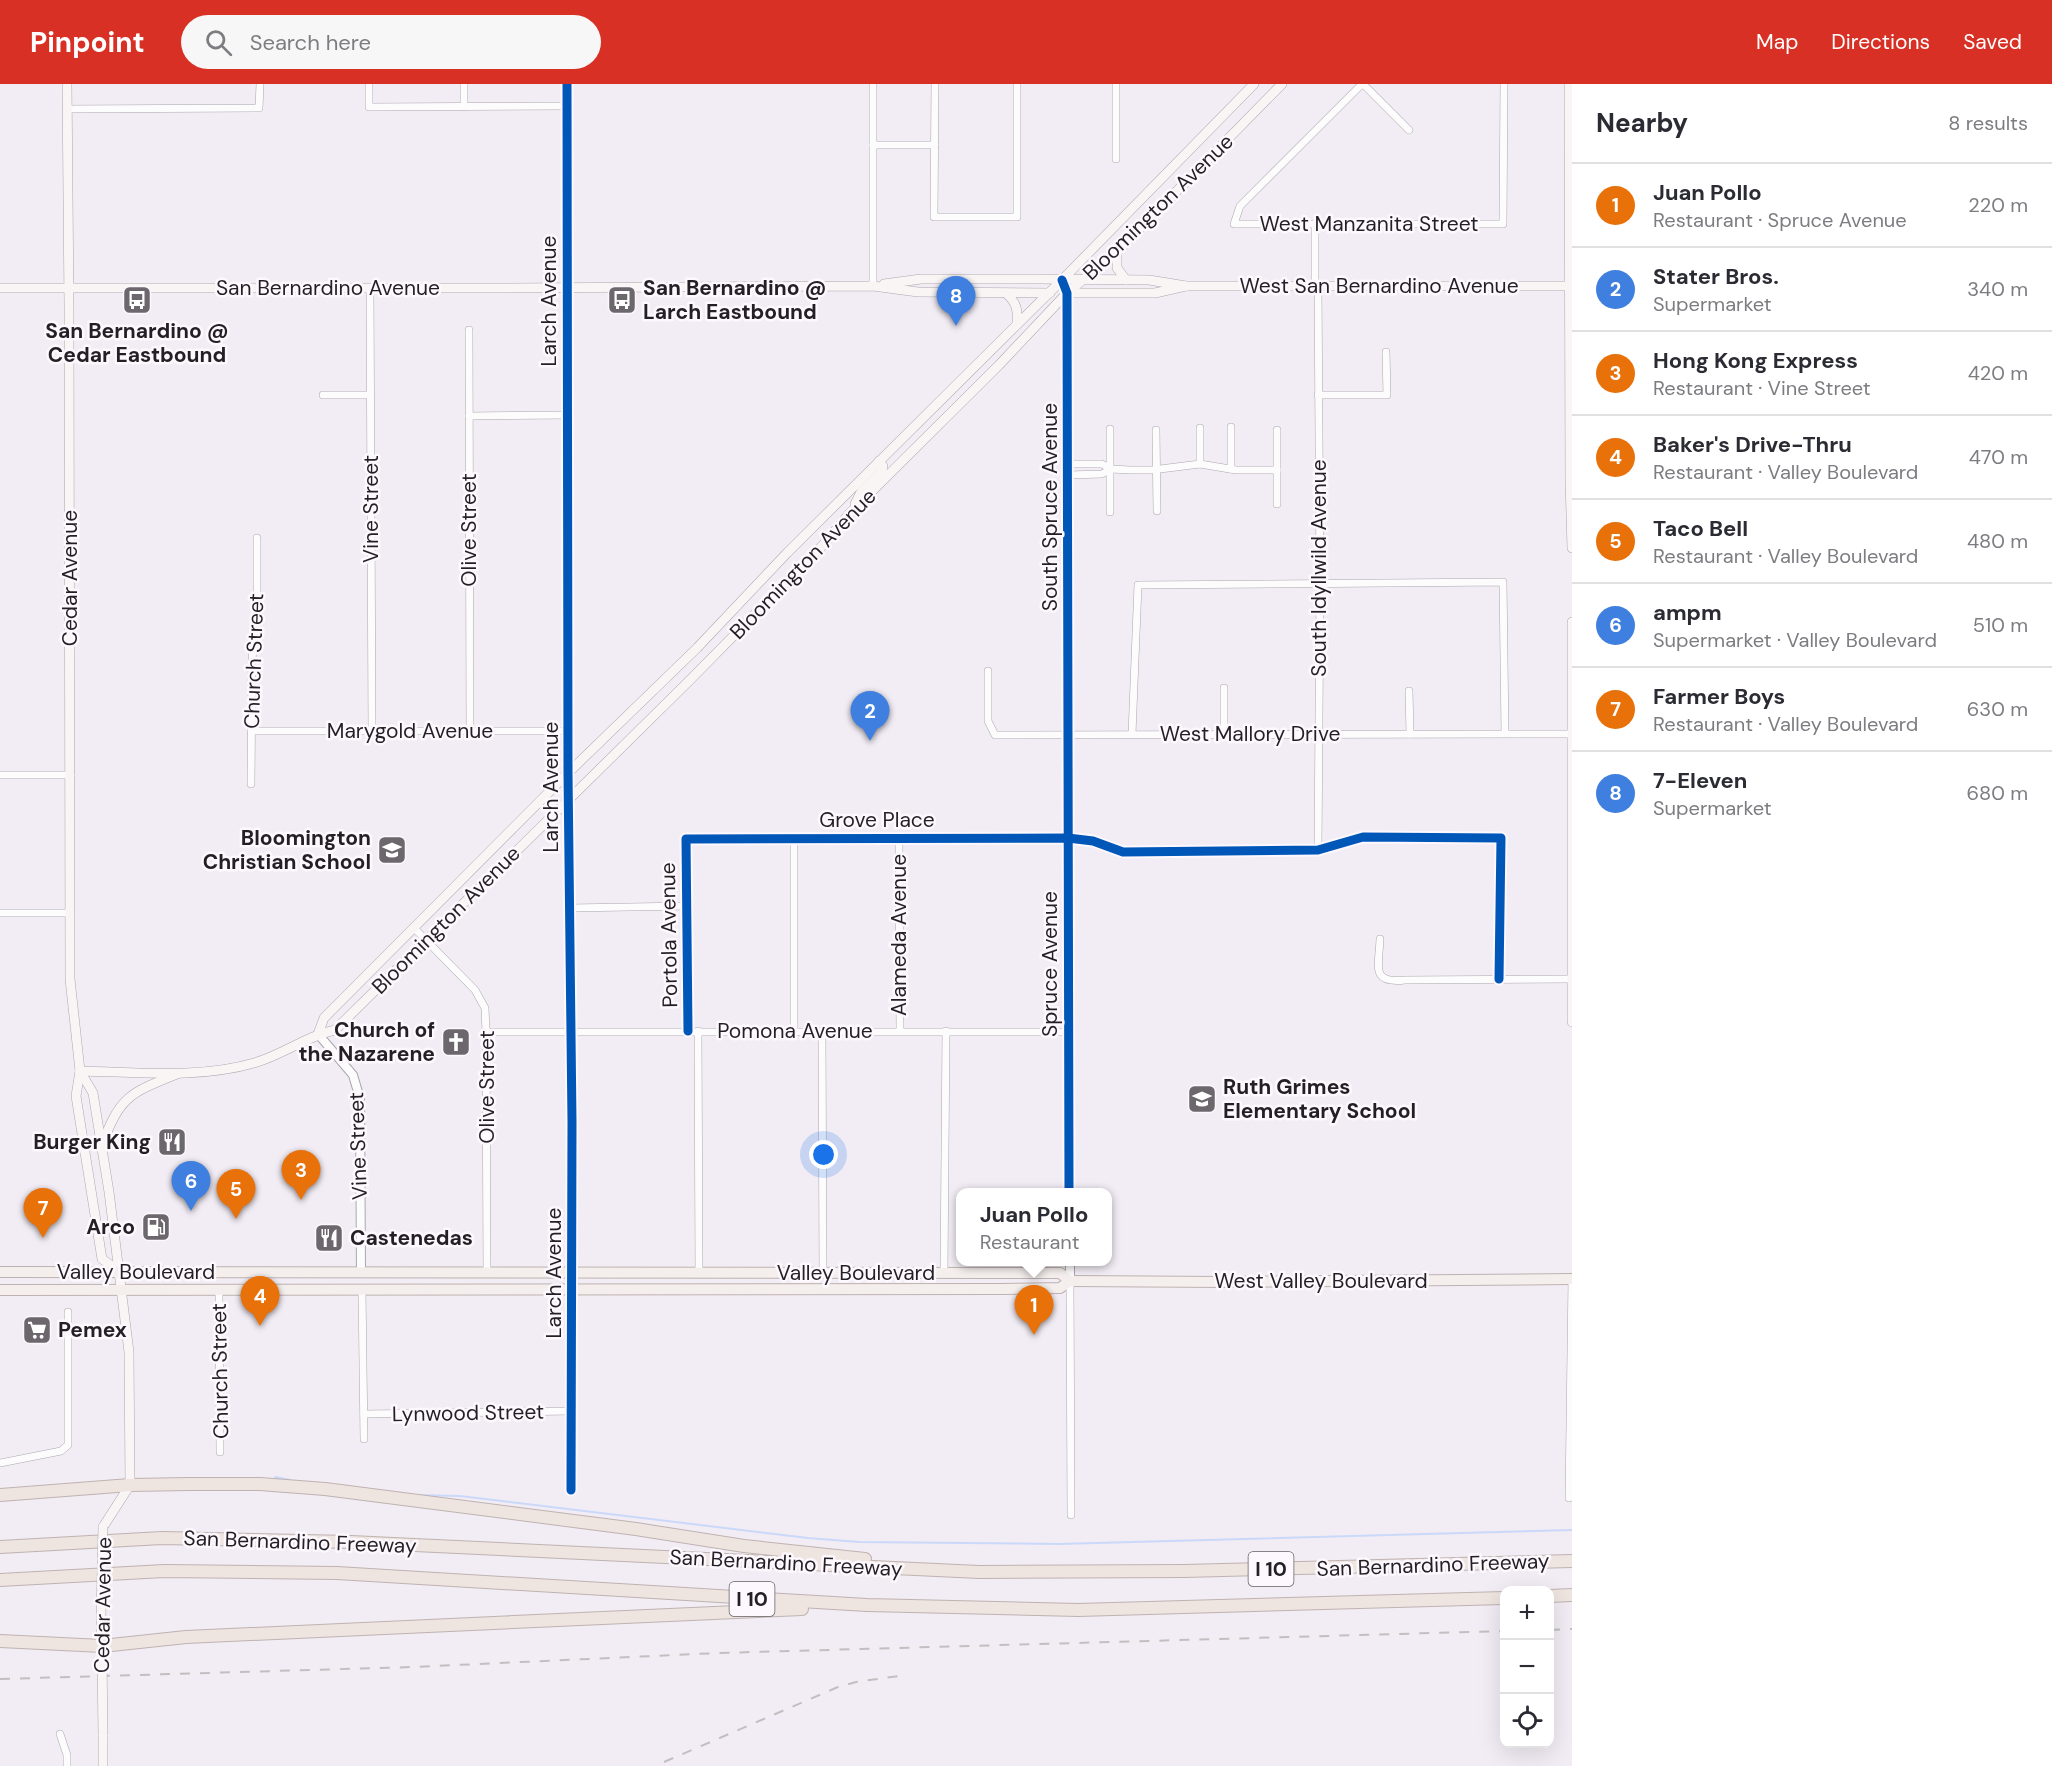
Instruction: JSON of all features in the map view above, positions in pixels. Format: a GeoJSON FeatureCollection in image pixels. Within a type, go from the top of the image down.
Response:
{"type":"FeatureCollection","features":[{"type":"Feature","properties":{"kind":"highway"},"geometry":{"type":"LineString","coordinates":[[0,1496],[130,1485],[260,1484],[325,1489],[636,1529],[744,1546],[866,1559],[952,1563],[970,1571]]}},
{"type":"Feature","properties":{"kind":"highway","name":"San Bernardino Freeway"},"geometry":{"type":"LineString","coordinates":[[0,1547],[162,1538],[340,1542],[970,1571],[1184,1571],[1572,1561]]}},
{"type":"Feature","properties":{"kind":"highway","name":"San Bernardino Freeway"},"geometry":{"type":"LineString","coordinates":[[0,1580],[164,1571],[337,1573],[867,1605],[1078,1610],[1500,1598]]}},
{"type":"Feature","properties":{"kind":"highway","name":"San Bernardino Freeway"},"geometry":{"type":"LineString","coordinates":[[1554,1596],[1572,1595]]}},
{"type":"Feature","properties":{"kind":"highway"},"geometry":{"type":"LineString","coordinates":[[0,1641],[102,1651],[197,1636],[867,1605]]}},
{"type":"Feature","properties":{"kind":"main road","name":"Cedar Avenue"},"geometry":{"type":"LineString","coordinates":[[67,84],[70,979],[81,1071],[76,1096],[102,1259],[120,1272]]}},
{"type":"Feature","properties":{"kind":"main road","name":"Bloomington Avenue"},"geometry":{"type":"LineString","coordinates":[[318,1034],[324,1018],[568,773],[697,648],[879,461],[1062,280],[1254,84]]}},
{"type":"Feature","properties":{"kind":"main road","name":"Bloomington Avenue"},"geometry":{"type":"LineString","coordinates":[[81,1071],[217,1071],[257,1062],[292,1049],[318,1034],[334,1030],[690,680],[824,544],[850,513],[999,365],[1067,293],[1117,252],[1282,84]]}},
{"type":"Feature","properties":{"kind":"main road"},"geometry":{"type":"LineString","coordinates":[[1569,84],[1572,548]]}},
{"type":"Feature","properties":{"kind":"main road"},"geometry":{"type":"LineString","coordinates":[[1117,252],[1117,268],[1126,280]]}},
{"type":"Feature","properties":{"kind":"main road","name":"West San Bernardino Avenue"},"geometry":{"type":"LineString","coordinates":[[873,286],[921,279],[1149,280],[1185,286],[1571,286]]}},
{"type":"Feature","properties":{"kind":"main road","name":"West San Bernardino Avenue"},"geometry":{"type":"LineString","coordinates":[[655,287],[873,286],[918,292],[1155,293],[1185,286]]}},
{"type":"Feature","properties":{"kind":"main road","name":"San Bernardino Avenue"},"geometry":{"type":"LineString","coordinates":[[0,288],[655,287]]}},
{"type":"Feature","properties":{"kind":"main road"},"geometry":{"type":"LineString","coordinates":[[1006,293],[1016,304],[1017,324]]}},
{"type":"Feature","properties":{"kind":"main road"},"geometry":{"type":"LineString","coordinates":[[850,513],[861,492],[882,471],[883,466],[879,461]]}},
{"type":"Feature","properties":{"kind":"main road"},"geometry":{"type":"LineString","coordinates":[[739,603],[752,616]]}},
{"type":"Feature","properties":{"kind":"main road"},"geometry":{"type":"LineString","coordinates":[[1572,622],[1572,1022]]}},
{"type":"Feature","properties":{"kind":"main road","name":"Cedar Avenue"},"geometry":{"type":"LineString","coordinates":[[81,1071],[93,1093],[120,1272],[129,1352],[130,1485],[103,1527],[101,1617],[103,1766]]}},
{"type":"Feature","properties":{"kind":"main road"},"geometry":{"type":"LineString","coordinates":[[102,1148],[111,1122],[120,1107],[137,1090],[181,1072]]}},
{"type":"Feature","properties":{"kind":"main road","name":"Valley Boulevard"},"geometry":{"type":"LineString","coordinates":[[0,1272],[1060,1273],[1070,1281],[1060,1288],[0,1290]]}},
{"type":"Feature","properties":{"kind":"main road"},"geometry":{"type":"LineString","coordinates":[[1572,1272],[1572,1280]]}},
{"type":"Feature","properties":{"kind":"main road","name":"West Valley Boulevard"},"geometry":{"type":"LineString","coordinates":[[1070,1281],[1572,1280]]}},
{"type":"Feature","properties":{"kind":"street"},"geometry":{"type":"LineString","coordinates":[[67,109],[259,108],[260,84]]}},
{"type":"Feature","properties":{"kind":"street"},"geometry":{"type":"LineString","coordinates":[[369,84],[369,107],[567,106]]}},
{"type":"Feature","properties":{"kind":"street"},"geometry":{"type":"LineString","coordinates":[[464,84],[464,107]]}},
{"type":"Feature","properties":{"kind":"street","name":"Larch Avenue"},"geometry":{"type":"LineString","coordinates":[[567,84],[571,1490]]}},
{"type":"Feature","properties":{"kind":"street"},"geometry":{"type":"LineString","coordinates":[[873,84],[873,286]]}},
{"type":"Feature","properties":{"kind":"street"},"geometry":{"type":"LineString","coordinates":[[935,84],[934,217],[1017,216],[1017,84]]}},
{"type":"Feature","properties":{"kind":"street"},"geometry":{"type":"LineString","coordinates":[[1116,84],[1116,159]]}},
{"type":"Feature","properties":{"kind":"street"},"geometry":{"type":"LineString","coordinates":[[1363,84],[1409,130]]}},
{"type":"Feature","properties":{"kind":"street","name":"West Manzanita Street"},"geometry":{"type":"LineString","coordinates":[[1363,84],[1240,206],[1234,224],[1503,224],[1504,84]]}},
{"type":"Feature","properties":{"kind":"street"},"geometry":{"type":"LineString","coordinates":[[873,145],[934,145]]}},
{"type":"Feature","properties":{"kind":"street","name":"South Idyllwild Avenue"},"geometry":{"type":"LineString","coordinates":[[1315,225],[1320,584],[1318,850]]}},
{"type":"Feature","properties":{"kind":"street","name":"South Spruce Avenue"},"geometry":{"type":"LineString","coordinates":[[1062,280],[1067,293],[1068,736]]}},
{"type":"Feature","properties":{"kind":"street","name":"Vine Street"},"geometry":{"type":"LineString","coordinates":[[370,288],[372,731]]}},
{"type":"Feature","properties":{"kind":"street","name":"Olive Street"},"geometry":{"type":"LineString","coordinates":[[469,330],[470,731]]}},
{"type":"Feature","properties":{"kind":"street"},"geometry":{"type":"LineString","coordinates":[[1318,395],[1387,395],[1386,352]]}},
{"type":"Feature","properties":{"kind":"street"},"geometry":{"type":"LineString","coordinates":[[323,395],[370,395]]}},
{"type":"Feature","properties":{"kind":"street"},"geometry":{"type":"LineString","coordinates":[[469,416],[568,415]]}},
{"type":"Feature","properties":{"kind":"street"},"geometry":{"type":"LineString","coordinates":[[1231,427],[1231,469]]}},
{"type":"Feature","properties":{"kind":"street"},"geometry":{"type":"LineString","coordinates":[[1200,428],[1200,464]]}},
{"type":"Feature","properties":{"kind":"street"},"geometry":{"type":"LineString","coordinates":[[1110,429],[1110,512]]}},
{"type":"Feature","properties":{"kind":"street"},"geometry":{"type":"LineString","coordinates":[[1156,430],[1157,511]]}},
{"type":"Feature","properties":{"kind":"street"},"geometry":{"type":"LineString","coordinates":[[1277,430],[1277,504]]}},
{"type":"Feature","properties":{"kind":"street"},"geometry":{"type":"LineString","coordinates":[[1068,464],[1102,464],[1111,469],[1155,469],[1200,464],[1231,469],[1277,470]]}},
{"type":"Feature","properties":{"kind":"street"},"geometry":{"type":"LineString","coordinates":[[1068,475],[1102,474],[1111,469]]}},
{"type":"Feature","properties":{"kind":"street","name":"Church Street"},"geometry":{"type":"LineString","coordinates":[[251,784],[252,659],[257,611],[257,538]]}},
{"type":"Feature","properties":{"kind":"street"},"geometry":{"type":"LineString","coordinates":[[1132,734],[1138,585],[1503,582],[1505,733]]}},
{"type":"Feature","properties":{"kind":"street","name":"West Mallory Drive"},"geometry":{"type":"LineString","coordinates":[[988,670],[988,722],[995,735],[1572,734]]}},
{"type":"Feature","properties":{"kind":"street"},"geometry":{"type":"LineString","coordinates":[[1224,688],[1224,734]]}},
{"type":"Feature","properties":{"kind":"street"},"geometry":{"type":"LineString","coordinates":[[1409,691],[1410,734]]}},
{"type":"Feature","properties":{"kind":"street","name":"Marygold Avenue"},"geometry":{"type":"LineString","coordinates":[[251,731],[569,731]]}},
{"type":"Feature","properties":{"kind":"street","name":"Spruce Avenue"},"geometry":{"type":"LineString","coordinates":[[1068,736],[1069,1188]]}},
{"type":"Feature","properties":{"kind":"street"},"geometry":{"type":"LineString","coordinates":[[0,775],[70,775]]}},
{"type":"Feature","properties":{"kind":"street","name":"Grove Place"},"geometry":{"type":"LineString","coordinates":[[686,839],[1068,838],[1093,841],[1123,852],[1318,850],[1363,837],[1501,838],[1499,980]]}},
{"type":"Feature","properties":{"kind":"street","name":"Alameda Avenue"},"geometry":{"type":"LineString","coordinates":[[899,838],[900,1031]]}},
{"type":"Feature","properties":{"kind":"street","name":"Portola Avenue"},"geometry":{"type":"LineString","coordinates":[[686,839],[688,1031]]}},
{"type":"Feature","properties":{"kind":"street"},"geometry":{"type":"LineString","coordinates":[[794,839],[794,1031]]}},
{"type":"Feature","properties":{"kind":"street"},"geometry":{"type":"LineString","coordinates":[[570,908],[688,906]]}},
{"type":"Feature","properties":{"kind":"street"},"geometry":{"type":"LineString","coordinates":[[0,913],[70,913]]}},
{"type":"Feature","properties":{"kind":"street","name":"Olive Street"},"geometry":{"type":"LineString","coordinates":[[415,929],[475,990],[484,1008],[487,1273]]}},
{"type":"Feature","properties":{"kind":"street"},"geometry":{"type":"LineString","coordinates":[[1380,939],[1379,973],[1389,982],[1572,979]]}},
{"type":"Feature","properties":{"kind":"street","name":"Portola Avenue"},"geometry":{"type":"LineString","coordinates":[[698,1031],[699,1273]]}},
{"type":"Feature","properties":{"kind":"street"},"geometry":{"type":"LineString","coordinates":[[822,1031],[823,1272]]}},
{"type":"Feature","properties":{"kind":"street"},"geometry":{"type":"LineString","coordinates":[[944,1273],[946,1031]]}},
{"type":"Feature","properties":{"kind":"street","name":"Pomona Avenue"},"geometry":{"type":"LineString","coordinates":[[486,1032],[1067,1032]]}},
{"type":"Feature","properties":{"kind":"street","name":"Vine Street"},"geometry":{"type":"LineString","coordinates":[[318,1034],[353,1075],[360,1099],[361,1272]]}},
{"type":"Feature","properties":{"kind":"street"},"geometry":{"type":"LineString","coordinates":[[1070,1266],[1071,1515]]}},
{"type":"Feature","properties":{"kind":"street"},"geometry":{"type":"LineString","coordinates":[[1569,1498],[1572,1280]]}},
{"type":"Feature","properties":{"kind":"street","name":"Church Street"},"geometry":{"type":"LineString","coordinates":[[219,1290],[220,1452]]}},
{"type":"Feature","properties":{"kind":"street"},"geometry":{"type":"LineString","coordinates":[[362,1290],[364,1439]]}},
{"type":"Feature","properties":{"kind":"street"},"geometry":{"type":"LineString","coordinates":[[0,1463],[62,1451],[68,1445],[68,1312]]}},
{"type":"Feature","properties":{"kind":"street","name":"Lynwood Street"},"geometry":{"type":"LineString","coordinates":[[364,1414],[572,1412]]}},
{"type":"Feature","properties":{"kind":"street"},"geometry":{"type":"LineString","coordinates":[[60,1734],[67,1755],[67,1766]]}},
{"type":"Feature","properties":{"kind":"waterway"},"geometry":{"type":"LineString","coordinates":[[275,1477],[290,1480]]}},
{"type":"Feature","properties":{"kind":"waterway"},"geometry":{"type":"LineString","coordinates":[[411,1495],[460,1496],[808,1538],[859,1542],[1059,1544],[1572,1530]]}},
{"type":"Feature","properties":{"kind":"railway"},"geometry":{"type":"LineString","coordinates":[[1554,1630],[1572,1629]]}},
{"type":"Feature","properties":{"kind":"railway"},"geometry":{"type":"LineString","coordinates":[[0,1679],[413,1667],[718,1653],[1500,1631]]}},
{"type":"Feature","properties":{"kind":"railway"},"geometry":{"type":"LineString","coordinates":[[664,1762],[838,1687],[906,1675]]}},
{"type":"Feature","properties":{"kind":"cycle path"},"geometry":{"type":"LineString","coordinates":[[567,84],[568,773],[572,1122],[571,1490]]}},
{"type":"Feature","properties":{"kind":"cycle path"},"geometry":{"type":"LineString","coordinates":[[1062,280],[1067,293],[1069,1188]]}},
{"type":"Feature","properties":{"kind":"cycle path"},"geometry":{"type":"LineString","coordinates":[[688,1031],[686,839],[1068,838],[1093,841],[1123,852],[1318,850],[1363,837],[1501,838],[1499,979]]}},
{"type":"Feature","properties":{"kind":"place","name":"San Bernardino @ Cedar Eastbound"},"geometry":{"type":"Point","coordinates":[137,300]}},
{"type":"Feature","properties":{"kind":"place","name":"San Bernardino @ Larch Eastbound"},"geometry":{"type":"Point","coordinates":[622,300]}},
{"type":"Feature","properties":{"kind":"place","name":"7-Eleven"},"geometry":{"type":"Point","coordinates":[956,326]}},
{"type":"Feature","properties":{"kind":"place","name":"Stater Bros."},"geometry":{"type":"Point","coordinates":[870,741]}},
{"type":"Feature","properties":{"kind":"place","name":"Bloomington Christian School"},"geometry":{"type":"Point","coordinates":[392,850]}},
{"type":"Feature","properties":{"kind":"place","name":"Church of the Nazarene"},"geometry":{"type":"Point","coordinates":[456,1042]}},
{"type":"Feature","properties":{"kind":"place","name":"Ruth Grimes Elementary School"},"geometry":{"type":"Point","coordinates":[1202,1099]}},
{"type":"Feature","properties":{"kind":"place","name":"Burger King"},"geometry":{"type":"Point","coordinates":[172,1142]}},
{"type":"Feature","properties":{"kind":"place","name":"Hong Kong Express"},"geometry":{"type":"Point","coordinates":[301,1200]}},
{"type":"Feature","properties":{"kind":"place","name":"ampm"},"geometry":{"type":"Point","coordinates":[191,1211]}},
{"type":"Feature","properties":{"kind":"place","name":"Taco Bell"},"geometry":{"type":"Point","coordinates":[236,1219]}},
{"type":"Feature","properties":{"kind":"place","name":"Arco"},"geometry":{"type":"Point","coordinates":[156,1227]}},
{"type":"Feature","properties":{"kind":"place","name":"Farmer Boys"},"geometry":{"type":"Point","coordinates":[43,1238]}},
{"type":"Feature","properties":{"kind":"place","name":"Castenedas"},"geometry":{"type":"Point","coordinates":[329,1238]}},
{"type":"Feature","properties":{"kind":"place","name":"Baker's Drive-Thru"},"geometry":{"type":"Point","coordinates":[260,1326]}},
{"type":"Feature","properties":{"kind":"place","name":"Pemex"},"geometry":{"type":"Point","coordinates":[37,1330]}},
{"type":"Feature","properties":{"kind":"place","name":"Juan Pollo"},"geometry":{"type":"Point","coordinates":[1034,1335]}}]}
